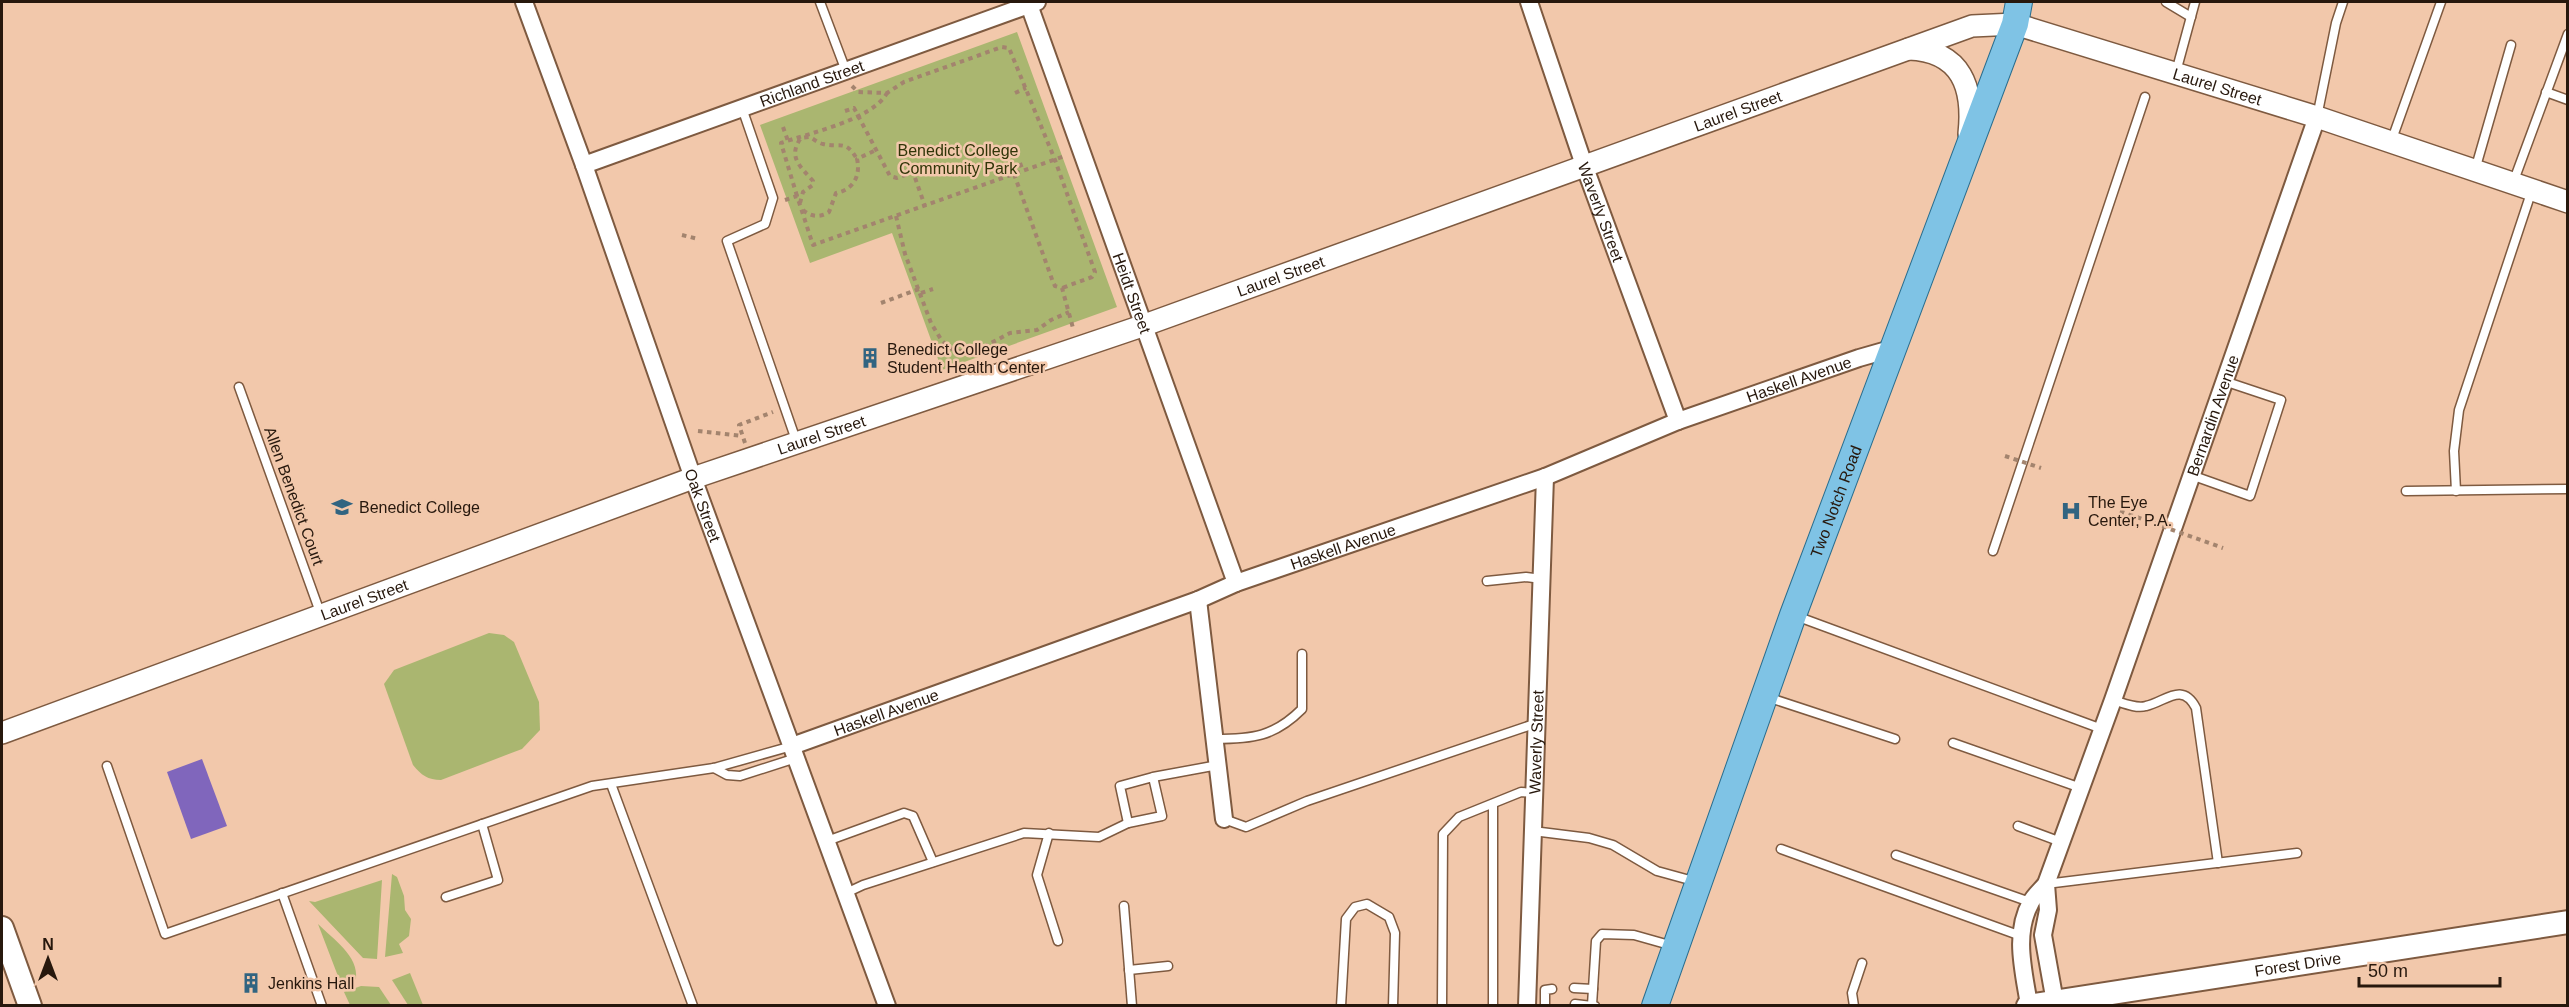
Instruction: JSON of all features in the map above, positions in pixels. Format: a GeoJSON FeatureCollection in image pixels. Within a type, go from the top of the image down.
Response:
{"type":"FeatureCollection","features":[{"type":"Feature","properties":{"kind":"main road","name":"Two Notch Road"},"geometry":{"type":"LineString","coordinates":[[1656,1005],[1793,615],[2017,13]]}},
{"type":"Feature","properties":{"kind":"main road","name":"Forest Drive"},"geometry":{"type":"LineString","coordinates":[[2029,1005],[2568,922]]}},
{"type":"Feature","properties":{"kind":"main road"},"geometry":{"type":"LineString","coordinates":[[2,928],[30,1005]]}},
{"type":"Feature","properties":{"kind":"street","name":"Oak Street"},"geometry":{"type":"LineString","coordinates":[[524,2],[584,165],[693,478],[887,1005]]}},
{"type":"Feature","properties":{"kind":"street","name":"Richland Street"},"geometry":{"type":"LineString","coordinates":[[584,165],[742,108],[849,78],[1031,2]]}},
{"type":"Feature","properties":{"kind":"street","name":"Heidt Street"},"geometry":{"type":"LineString","coordinates":[[1031,2],[1142,326],[1236,584]]}},
{"type":"Feature","properties":{"kind":"street","name":"Waverly Street"},"geometry":{"type":"LineString","coordinates":[[1529,2],[1584,165],[1678,422]]}},
{"type":"Feature","properties":{"kind":"street","name":"Laurel Street"},"geometry":{"type":"LineString","coordinates":[[2,733],[693,478],[1142,326],[1972,26],[2017,13],[2176,72],[2568,202]]}},
{"type":"Feature","properties":{"kind":"street"},"geometry":{"type":"LineString","coordinates":[[1909,49],[1935,53],[1947,60],[1963,78],[1969,92],[1971,106],[1967,152]]}},
{"type":"Feature","properties":{"kind":"street","name":"Bernardin Avenue"},"geometry":{"type":"LineString","coordinates":[[2029,1005],[2020,947],[2030,902],[2046,884],[2113,700],[2317,117]]}},
{"type":"Feature","properties":{"kind":"street","name":"Haskell Avenue"},"geometry":{"type":"LineString","coordinates":[[794,752],[1236,584],[1545,477],[1678,422],[1894,348]]}},
{"type":"Feature","properties":{"kind":"street","name":"Waverly Street"},"geometry":{"type":"LineString","coordinates":[[1527,998],[1545,477]]}},
{"type":"Feature","properties":{"kind":"street"},"geometry":{"type":"LineString","coordinates":[[1198,600],[1224,819]]}},
{"type":"Feature","properties":{"kind":"street","name":"Bernardin Avenue"},"geometry":{"type":"LineString","coordinates":[[2046,884],[2048,910],[2043,935],[2055,1002]]}},
{"type":"Feature","properties":{"kind":"lane"},"geometry":{"type":"LineString","coordinates":[[820,2],[849,78]]}},
{"type":"Feature","properties":{"kind":"lane"},"geometry":{"type":"LineString","coordinates":[[2166,2],[2191,17]]}},
{"type":"Feature","properties":{"kind":"lane"},"geometry":{"type":"LineString","coordinates":[[2176,72],[2195,2]]}},
{"type":"Feature","properties":{"kind":"lane"},"geometry":{"type":"LineString","coordinates":[[2317,117],[2336,23],[2343,2]]}},
{"type":"Feature","properties":{"kind":"lane"},"geometry":{"type":"LineString","coordinates":[[2391,142],[2441,2]]}},
{"type":"Feature","properties":{"kind":"lane"},"geometry":{"type":"LineString","coordinates":[[2456,491],[2454,451],[2459,410],[2523,186],[2546,92],[2568,34]]}},
{"type":"Feature","properties":{"kind":"lane"},"geometry":{"type":"LineString","coordinates":[[2475,170],[2511,45]]}},
{"type":"Feature","properties":{"kind":"lane"},"geometry":{"type":"LineString","coordinates":[[2546,92],[2568,100]]}},
{"type":"Feature","properties":{"kind":"lane"},"geometry":{"type":"LineString","coordinates":[[1993,551],[2145,96]]}},
{"type":"Feature","properties":{"kind":"lane"},"geometry":{"type":"LineString","coordinates":[[742,108],[773,198],[765,224],[727,241],[797,443]]}},
{"type":"Feature","properties":{"kind":"lane"},"geometry":{"type":"LineString","coordinates":[[2190,475],[2250,496],[2281,400],[2224,381]]}},
{"type":"Feature","properties":{"kind":"lane","name":"Allen Benedict Court"},"geometry":{"type":"LineString","coordinates":[[238,387],[321,615]]}},
{"type":"Feature","properties":{"kind":"lane"},"geometry":{"type":"LineString","coordinates":[[2406,491],[2568,489]]}},
{"type":"Feature","properties":{"kind":"lane"},"geometry":{"type":"LineString","coordinates":[[1486,581],[1526,577],[1542,579]]}},
{"type":"Feature","properties":{"kind":"lane"},"geometry":{"type":"LineString","coordinates":[[1793,615],[2102,729]]}},
{"type":"Feature","properties":{"kind":"lane"},"geometry":{"type":"LineString","coordinates":[[1215,739],[1244,739],[1270,734],[1289,722],[1302,709],[1302,654]]}},
{"type":"Feature","properties":{"kind":"lane"},"geometry":{"type":"LineString","coordinates":[[2113,700],[2143,707],[2171,695],[2185,695],[2191,699],[2196,708],[2218,863]]}},
{"type":"Feature","properties":{"kind":"lane"},"geometry":{"type":"LineString","coordinates":[[1764,696],[1895,739]]}},
{"type":"Feature","properties":{"kind":"lane"},"geometry":{"type":"LineString","coordinates":[[1224,819],[1246,827],[1307,801],[1537,723]]}},
{"type":"Feature","properties":{"kind":"lane"},"geometry":{"type":"LineString","coordinates":[[1953,743],[2081,788]]}},
{"type":"Feature","properties":{"kind":"lane"},"geometry":{"type":"LineString","coordinates":[[107,766],[165,934],[592,786],[714,768],[794,752]]}},
{"type":"Feature","properties":{"kind":"lane"},"geometry":{"type":"LineString","coordinates":[[714,768],[727,775],[740,776],[794,752]]}},
{"type":"Feature","properties":{"kind":"lane"},"geometry":{"type":"LineString","coordinates":[[1128,823],[1120,786],[1153,777],[1218,765]]}},
{"type":"Feature","properties":{"kind":"lane"},"geometry":{"type":"LineString","coordinates":[[846,893],[1024,833],[1099,837],[1128,823],[1161,816],[1153,777]]}},
{"type":"Feature","properties":{"kind":"lane"},"geometry":{"type":"LineString","coordinates":[[611,784],[693,1005]]}},
{"type":"Feature","properties":{"kind":"lane"},"geometry":{"type":"LineString","coordinates":[[1442,1005],[1443,834],[1459,817],[1521,792],[1534,793]]}},
{"type":"Feature","properties":{"kind":"lane"},"geometry":{"type":"LineString","coordinates":[[1492,1005],[1493,804]]}},
{"type":"Feature","properties":{"kind":"lane"},"geometry":{"type":"LineString","coordinates":[[827,841],[904,813],[913,816],[933,862]]}},
{"type":"Feature","properties":{"kind":"lane"},"geometry":{"type":"LineString","coordinates":[[446,897],[498,880],[482,824]]}},
{"type":"Feature","properties":{"kind":"lane"},"geometry":{"type":"LineString","coordinates":[[2018,826],[2061,842]]}},
{"type":"Feature","properties":{"kind":"lane"},"geometry":{"type":"LineString","coordinates":[[1533,831],[1589,838],[1613,845],[1657,871],[1699,883]]}},
{"type":"Feature","properties":{"kind":"lane"},"geometry":{"type":"LineString","coordinates":[[1049,833],[1037,875],[1058,941]]}},
{"type":"Feature","properties":{"kind":"lane"},"geometry":{"type":"LineString","coordinates":[[1781,849],[2021,936]]}},
{"type":"Feature","properties":{"kind":"lane"},"geometry":{"type":"LineString","coordinates":[[2046,884],[2297,853]]}},
{"type":"Feature","properties":{"kind":"lane"},"geometry":{"type":"LineString","coordinates":[[1896,855],[2030,902]]}},
{"type":"Feature","properties":{"kind":"lane"},"geometry":{"type":"LineString","coordinates":[[282,893],[322,1005]]}},
{"type":"Feature","properties":{"kind":"lane"},"geometry":{"type":"LineString","coordinates":[[1341,1005],[1346,919],[1355,908],[1367,904],[1389,916],[1395,933],[1393,1005]]}},
{"type":"Feature","properties":{"kind":"lane"},"geometry":{"type":"LineString","coordinates":[[1124,906],[1132,1005]]}},
{"type":"Feature","properties":{"kind":"lane"},"geometry":{"type":"LineString","coordinates":[[1575,1004],[1593,1005],[1596,941],[1602,934],[1634,935],[1676,946]]}},
{"type":"Feature","properties":{"kind":"lane"},"geometry":{"type":"LineString","coordinates":[[1854,1005],[1852,993],[1862,963]]}},
{"type":"Feature","properties":{"kind":"lane"},"geometry":{"type":"LineString","coordinates":[[1129,970],[1168,966]]}},
{"type":"Feature","properties":{"kind":"lane"},"geometry":{"type":"LineString","coordinates":[[1574,988],[1593,989]]}},
{"type":"Feature","properties":{"kind":"lane"},"geometry":{"type":"LineString","coordinates":[[1527,998],[1549,990],[1545,1005]]}},
{"type":"Feature","properties":{"kind":"path"},"geometry":{"type":"LineString","coordinates":[[1014,174],[1055,286],[1062,288],[1092,277],[1095,272],[1055,160],[1012,51],[1002,47],[904,82],[887,93],[880,103],[858,116],[780,143],[813,245],[925,206],[1014,174],[1055,160],[1066,156]]}},
{"type":"Feature","properties":{"kind":"path"},"geometry":{"type":"LineString","coordinates":[[849,78],[858,92],[887,93]]}},
{"type":"Feature","properties":{"kind":"path"},"geometry":{"type":"LineString","coordinates":[[1015,93],[1026,88]]}},
{"type":"Feature","properties":{"kind":"path"},"geometry":{"type":"LineString","coordinates":[[845,111],[854,108],[890,176],[897,177],[913,172],[925,206]]}},
{"type":"Feature","properties":{"kind":"path"},"geometry":{"type":"LineString","coordinates":[[783,127],[788,141]]}},
{"type":"Feature","properties":{"kind":"path"},"geometry":{"type":"LineString","coordinates":[[801,207],[814,216],[825,215],[832,208],[834,196],[846,191],[855,181],[858,170],[857,159],[847,146],[821,143],[809,136],[804,136]]}},
{"type":"Feature","properties":{"kind":"path"},"geometry":{"type":"LineString","coordinates":[[801,207],[803,192],[813,185],[813,181],[798,166],[795,158],[797,145],[804,136]]}},
{"type":"Feature","properties":{"kind":"path"},"geometry":{"type":"LineString","coordinates":[[857,159],[876,150]]}},
{"type":"Feature","properties":{"kind":"path"},"geometry":{"type":"LineString","coordinates":[[1020,163],[1023,171]]}},
{"type":"Feature","properties":{"kind":"path"},"geometry":{"type":"LineString","coordinates":[[779,202],[797,196]]}},
{"type":"Feature","properties":{"kind":"path"},"geometry":{"type":"LineString","coordinates":[[896,216],[905,254],[935,331],[950,348],[957,351],[976,351],[1010,333],[1036,330],[1069,312]]}},
{"type":"Feature","properties":{"kind":"path"},"geometry":{"type":"LineString","coordinates":[[682,235],[698,239]]}},
{"type":"Feature","properties":{"kind":"path"},"geometry":{"type":"LineString","coordinates":[[1062,288],[1074,328]]}},
{"type":"Feature","properties":{"kind":"path"},"geometry":{"type":"LineString","coordinates":[[881,303],[933,289]]}},
{"type":"Feature","properties":{"kind":"path"},"geometry":{"type":"LineString","coordinates":[[747,447],[738,423],[776,411]]}},
{"type":"Feature","properties":{"kind":"path"},"geometry":{"type":"LineString","coordinates":[[698,430],[742,436]]}},
{"type":"Feature","properties":{"kind":"path"},"geometry":{"type":"LineString","coordinates":[[2005,456],[2041,468]]}},
{"type":"Feature","properties":{"kind":"path"},"geometry":{"type":"LineString","coordinates":[[2120,511],[2223,548]]}},
{"type":"Feature","properties":{"kind":"green space","name":"Benedict College Community Park"},"geometry":{"type":"Polygon","coordinates":[[[1017,32],[1117,307],[942,370],[892,233],[810,263],[760,125],[1017,32]]]}},
{"type":"Feature","properties":{"kind":"green space"},"geometry":{"type":"Polygon","coordinates":[[[489,633],[504,635],[514,642],[539,702],[540,730],[522,749],[441,780],[429,778],[413,765],[384,684],[394,670],[489,633]]]}},
{"type":"Feature","properties":{"kind":"green space"},"geometry":{"type":"Polygon","coordinates":[[[392,874],[397,877],[404,896],[405,910],[411,919],[409,936],[399,944],[403,953],[385,957],[392,874]]]}},
{"type":"Feature","properties":{"kind":"green space"},"geometry":{"type":"Polygon","coordinates":[[[382,880],[377,959],[363,958],[309,901],[315,902],[382,880]]]}},
{"type":"Feature","properties":{"kind":"green space"},"geometry":{"type":"Polygon","coordinates":[[[318,924],[349,955],[356,971],[356,979],[341,984],[318,924]]]}},
{"type":"Feature","properties":{"kind":"green space"},"geometry":{"type":"Polygon","coordinates":[[[410,973],[423,1005],[408,1005],[392,980],[410,973]]]}},
{"type":"Feature","properties":{"kind":"green space"},"geometry":{"type":"Polygon","coordinates":[[[361,986],[379,987],[391,1005],[350,1005],[344,992],[361,986]]]}},
{"type":"Feature","properties":{"kind":"shaded area"},"geometry":{"type":"Polygon","coordinates":[[[202,759],[227,826],[191,839],[167,772],[202,759]]]}},
{"type":"Feature","properties":{"kind":"place","name":"Benedict College Student Health Center"},"geometry":{"type":"Point","coordinates":[870,358]}},
{"type":"Feature","properties":{"kind":"place","name":"Benedict College"},"geometry":{"type":"Point","coordinates":[342,507]}},
{"type":"Feature","properties":{"kind":"place","name":"The Eye Center, P.A."},"geometry":{"type":"Point","coordinates":[2071,511]}},
{"type":"Feature","properties":{"kind":"place","name":"Jenkins Hall"},"geometry":{"type":"Point","coordinates":[251,983]}}]}
